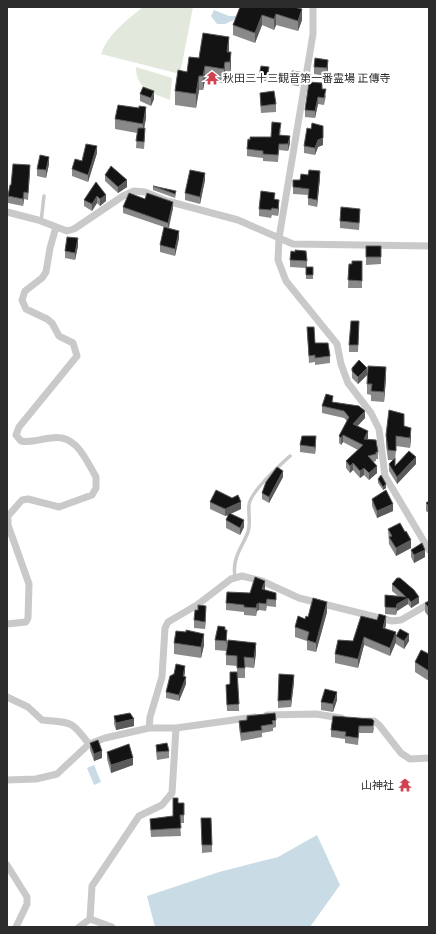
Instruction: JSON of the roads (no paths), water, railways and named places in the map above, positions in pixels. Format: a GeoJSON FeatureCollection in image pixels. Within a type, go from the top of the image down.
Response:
{"type":"FeatureCollection","features":[{"type":"Feature","properties":{"kind":"street"},"geometry":{"type":"LineString","coordinates":[[313,7],[313,34],[279,238],[278,260],[286,281],[337,344],[341,364],[348,383],[372,413],[379,429],[385,476],[429,550]]}},
{"type":"Feature","properties":{"kind":"street"},"geometry":{"type":"LineString","coordinates":[[7,212],[67,231],[74,229],[123,196],[134,191],[145,192],[167,201],[238,220],[293,244],[429,246]]}},
{"type":"Feature","properties":{"kind":"street"},"geometry":{"type":"LineString","coordinates":[[7,624],[26,622],[28,618],[29,584],[8,525],[8,516],[22,500],[28,499],[60,507],[92,495],[98,484],[96,477],[72,442],[59,437],[21,442],[16,435],[19,427],[77,356],[73,343],[59,336],[52,323],[47,319],[26,309],[22,300],[25,291],[42,278],[46,272],[50,248],[56,227]]}},
{"type":"Feature","properties":{"kind":"street"},"geometry":{"type":"LineString","coordinates":[[149,728],[150,717],[162,677],[163,635],[168,622],[197,605],[231,579],[242,576],[252,578],[299,598],[392,621],[401,620],[429,604]]}},
{"type":"Feature","properties":{"kind":"street"},"geometry":{"type":"LineString","coordinates":[[7,697],[28,706],[42,720],[67,721],[74,724],[89,744]]}},
{"type":"Feature","properties":{"kind":"street"},"geometry":{"type":"LineString","coordinates":[[7,780],[36,779],[57,774],[89,744],[105,738],[149,728],[176,728],[264,716],[316,714],[346,719]]}},
{"type":"Feature","properties":{"kind":"street"},"geometry":{"type":"LineString","coordinates":[[355,720],[374,721],[379,725],[401,753],[410,759],[429,758]]}},
{"type":"Feature","properties":{"kind":"street"},"geometry":{"type":"LineString","coordinates":[[90,919],[92,886],[139,816],[162,805],[172,793],[176,728]]}},
{"type":"Feature","properties":{"kind":"street"},"geometry":{"type":"LineString","coordinates":[[7,865],[27,897],[27,904],[16,927]]}},
{"type":"Feature","properties":{"kind":"street"},"geometry":{"type":"LineString","coordinates":[[79,927],[90,919]]}},
{"type":"Feature","properties":{"kind":"street"},"geometry":{"type":"LineString","coordinates":[[90,919],[112,927]]}},
{"type":"Feature","properties":{"kind":"lane"},"geometry":{"type":"LineString","coordinates":[[41,222],[44,196]]}},
{"type":"Feature","properties":{"kind":"lane"},"geometry":{"type":"LineString","coordinates":[[235,578],[233,568],[235,558],[248,531],[249,503],[269,475],[290,456]]}},
{"type":"Feature","properties":{"kind":"water"},"geometry":{"type":"Polygon","coordinates":[[[214,10],[229,16],[236,16],[236,19],[225,24],[217,24],[211,16],[214,10]]]}},
{"type":"Feature","properties":{"kind":"water"},"geometry":{"type":"Polygon","coordinates":[[[94,765],[101,782],[94,785],[87,768],[94,765]]]}},
{"type":"Feature","properties":{"kind":"water"},"geometry":{"type":"Polygon","coordinates":[[[317,835],[340,885],[310,927],[155,927],[147,896],[219,872],[278,857],[317,835]]]}},
{"type":"Feature","properties":{"kind":"place","name":"秋田三十三観音第一番霊場 正傳寺"},"geometry":{"type":"Point","coordinates":[212,78]}},
{"type":"Feature","properties":{"kind":"place","name":"山神社"},"geometry":{"type":"Point","coordinates":[405,785]}}]}
